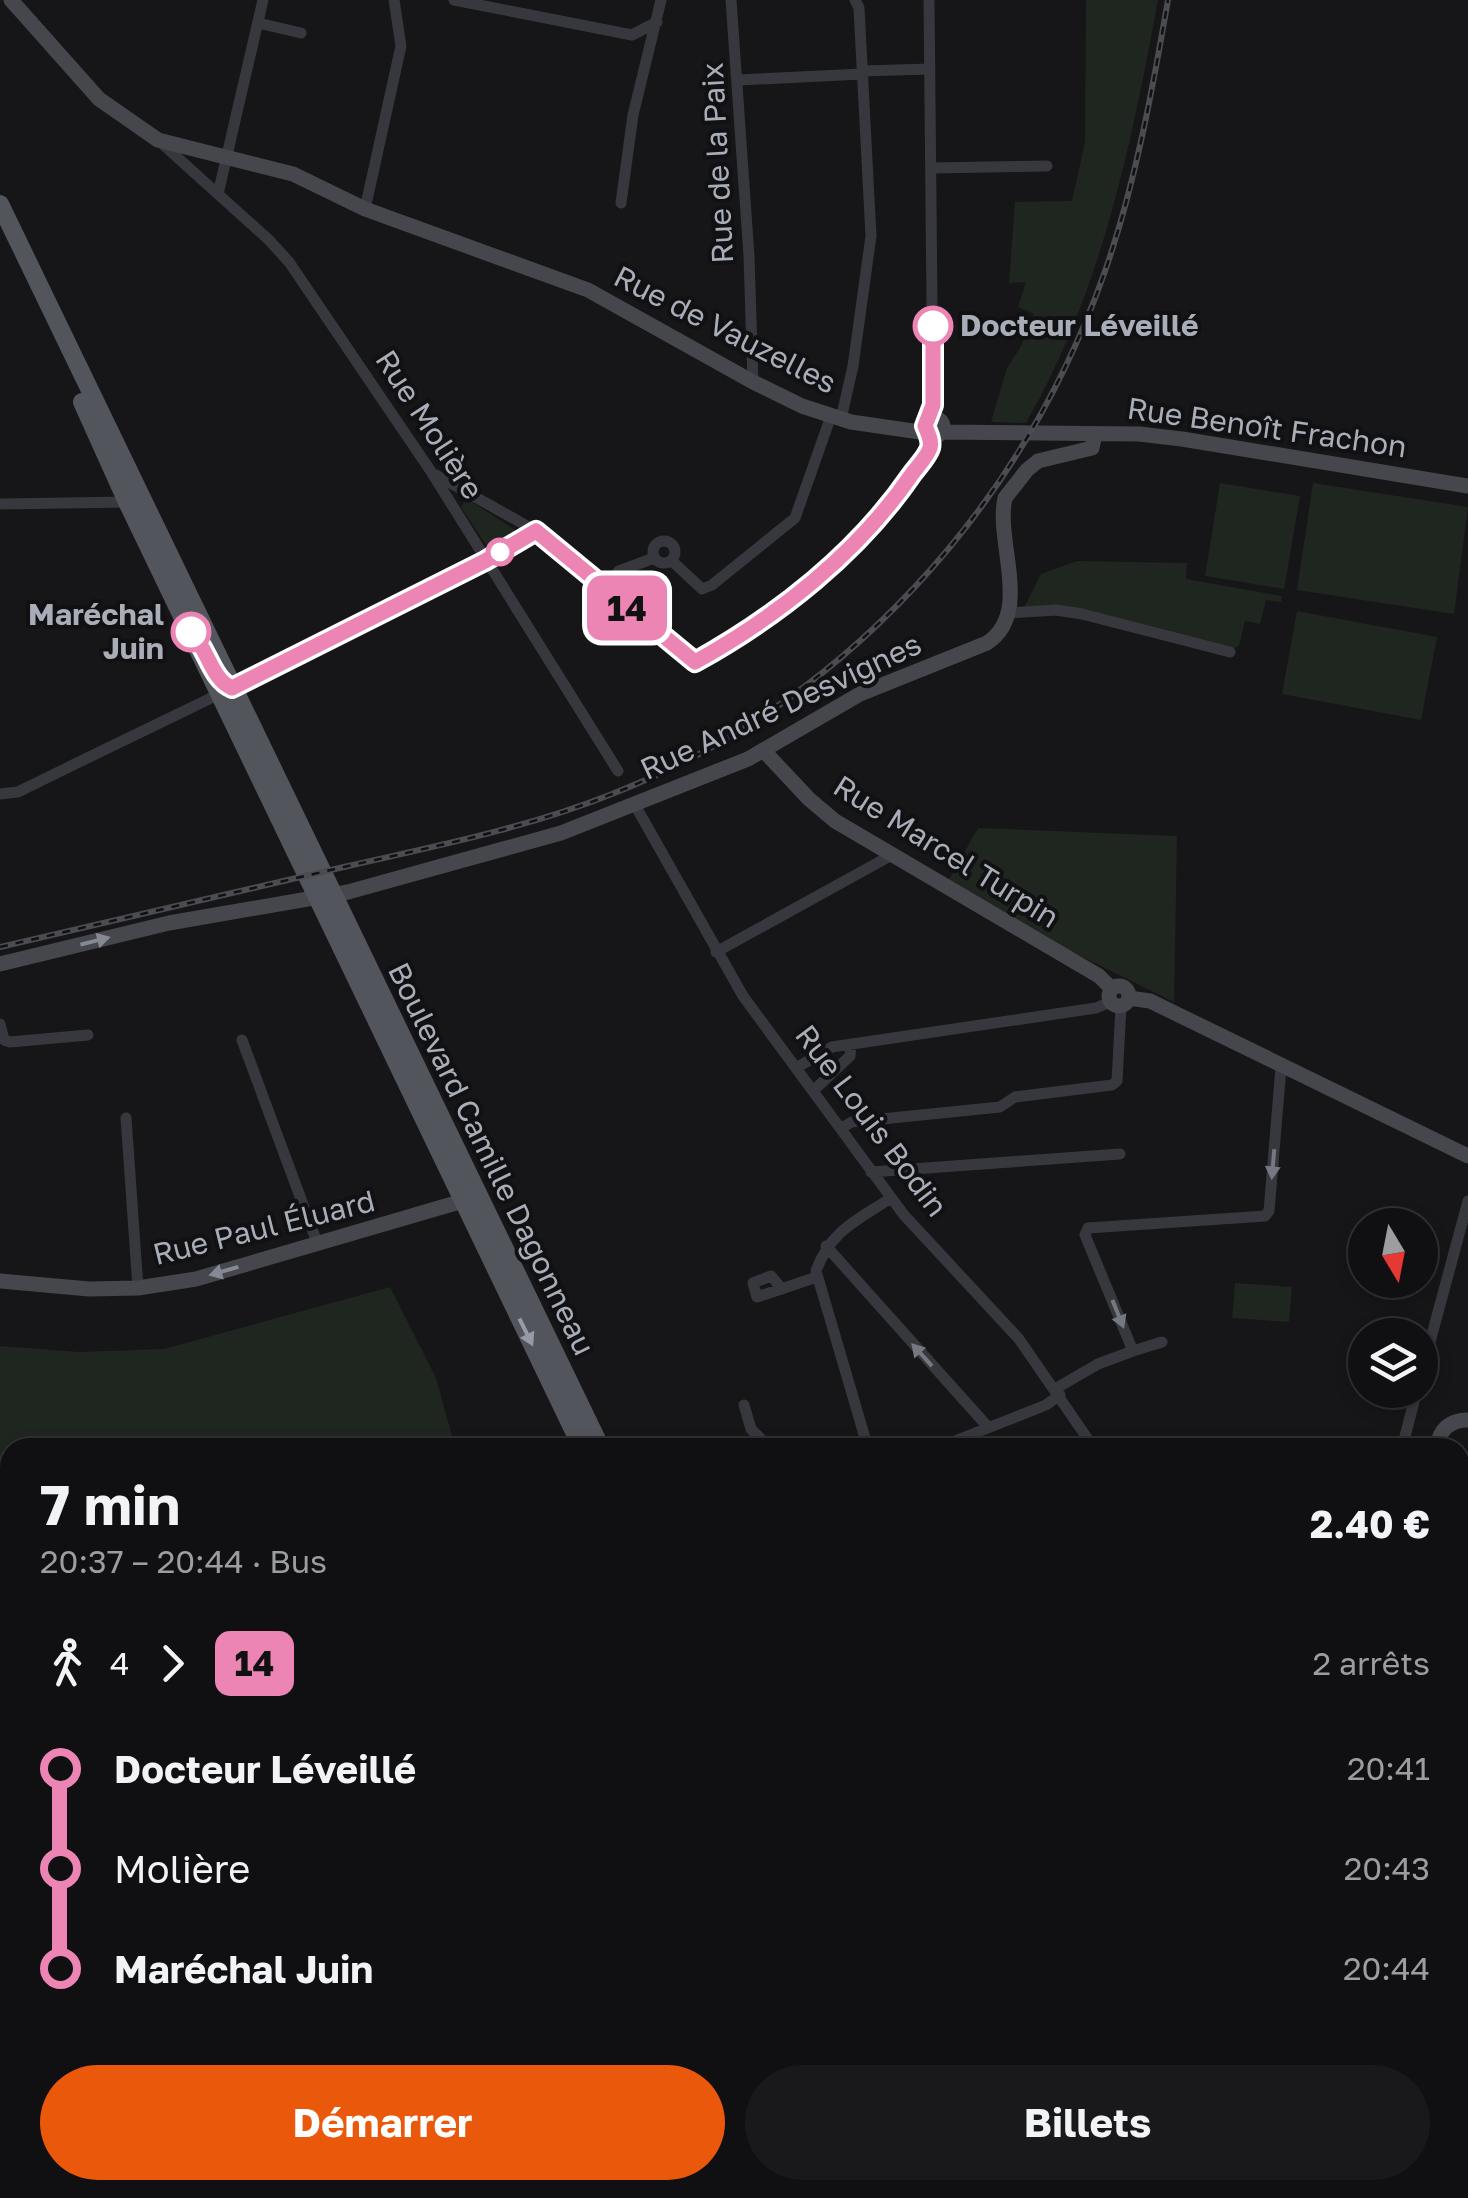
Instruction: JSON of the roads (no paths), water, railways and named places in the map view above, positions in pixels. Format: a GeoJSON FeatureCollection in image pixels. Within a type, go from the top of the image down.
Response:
{"type":"FeatureCollection","features":[{"type":"Feature","properties":{"kind":"main road"},"geometry":{"type":"LineString","coordinates":[[0,204],[226,691],[284,829],[305,855]]}},
{"type":"Feature","properties":{"kind":"main road"},"geometry":{"type":"LineString","coordinates":[[0,230],[97,432],[136,498]]}},
{"type":"Feature","properties":{"kind":"main road"},"geometry":{"type":"LineString","coordinates":[[226,691],[284,794],[305,855]]}},
{"type":"Feature","properties":{"kind":"main road","name":"Boulevard Camille Dagonneau"},"geometry":{"type":"LineString","coordinates":[[305,855],[470,1200],[577,1438]]}},
{"type":"Feature","properties":{"kind":"main road","name":"Boulevard Camille Dagonneau"},"geometry":{"type":"LineString","coordinates":[[470,1200],[595,1438]]}},
{"type":"Feature","properties":{"kind":"street"},"geometry":{"type":"LineString","coordinates":[[11,0],[100,99],[158,140],[226,158]]}},
{"type":"Feature","properties":{"kind":"street"},"geometry":{"type":"LineString","coordinates":[[218,194],[262,0]]}},
{"type":"Feature","properties":{"kind":"street"},"geometry":{"type":"LineString","coordinates":[[366,209],[401,46],[394,0]]}},
{"type":"Feature","properties":{"kind":"street"},"geometry":{"type":"LineString","coordinates":[[454,0],[632,34],[656,22]]}},
{"type":"Feature","properties":{"kind":"street"},"geometry":{"type":"LineString","coordinates":[[622,203],[633,115],[660,0]]}},
{"type":"Feature","properties":{"kind":"street","name":"Rue de la Paix"},"geometry":{"type":"LineString","coordinates":[[731,0],[753,382]]}},
{"type":"Feature","properties":{"kind":"street"},"geometry":{"type":"LineString","coordinates":[[672,561],[702,589],[794,518],[853,366],[871,236],[860,8],[855,0]]}},
{"type":"Feature","properties":{"kind":"street"},"geometry":{"type":"LineString","coordinates":[[432,472],[536,531],[695,662],[745,634],[831,565],[900,492],[934,428],[929,0]]}},
{"type":"Feature","properties":{"kind":"street"},"geometry":{"type":"LineString","coordinates":[[258,22],[301,33]]}},
{"type":"Feature","properties":{"kind":"street"},"geometry":{"type":"LineString","coordinates":[[632,34],[648,55]]}},
{"type":"Feature","properties":{"kind":"street"},"geometry":{"type":"LineString","coordinates":[[738,80],[930,68]]}},
{"type":"Feature","properties":{"kind":"street","name":"Rue Molière"},"geometry":{"type":"LineString","coordinates":[[158,140],[270,240],[289,262],[432,472],[618,771]]}},
{"type":"Feature","properties":{"kind":"street","name":"Rue de Vauzelles"},"geometry":{"type":"LineString","coordinates":[[226,158],[293,174],[366,209],[588,290],[753,382],[836,418],[888,428],[934,428]]}},
{"type":"Feature","properties":{"kind":"street"},"geometry":{"type":"LineString","coordinates":[[931,168],[1047,166]]}},
{"type":"Feature","properties":{"kind":"street","name":"Rue Benoît Frachon"},"geometry":{"type":"LineString","coordinates":[[934,428],[1182,438],[1468,486]]}},
{"type":"Feature","properties":{"kind":"street"},"geometry":{"type":"LineString","coordinates":[[1094,434],[1088,450],[1038,462],[1026,470],[1005,498],[1008,613],[1056,610],[1082,614],[1230,652]]}},
{"type":"Feature","properties":{"kind":"street"},"geometry":{"type":"LineString","coordinates":[[454,508],[471,494]]}},
{"type":"Feature","properties":{"kind":"street"},"geometry":{"type":"LineString","coordinates":[[0,504],[136,498]]}},
{"type":"Feature","properties":{"kind":"street"},"geometry":{"type":"LineString","coordinates":[[0,794],[18,792],[226,691],[485,561],[536,531]]}},
{"type":"Feature","properties":{"kind":"street"},"geometry":{"type":"LineString","coordinates":[[654,558],[654,546],[664,541],[675,550],[672,561]]}},
{"type":"Feature","properties":{"kind":"street"},"geometry":{"type":"LineString","coordinates":[[654,558],[662,564],[672,561]]}},
{"type":"Feature","properties":{"kind":"street"},"geometry":{"type":"LineString","coordinates":[[604,588],[620,571],[654,558]]}},
{"type":"Feature","properties":{"kind":"street","name":"Rue André Desvignes"},"geometry":{"type":"LineString","coordinates":[[0,964],[169,923],[324,892],[561,833],[763,750],[860,694],[987,643],[1002,629],[1008,613]]}},
{"type":"Feature","properties":{"kind":"street","name":"Rue Marcel Turpin"},"geometry":{"type":"LineString","coordinates":[[763,750],[809,800],[835,821],[1098,976],[1118,999],[1150,1001],[1468,1156]]}},
{"type":"Feature","properties":{"kind":"street","name":"Rue Louis Bodin"},"geometry":{"type":"LineString","coordinates":[[635,805],[716,952],[796,1068],[890,1198],[938,1256],[974,1288],[1019,1339],[1088,1438]]}},
{"type":"Feature","properties":{"kind":"street"},"geometry":{"type":"LineString","coordinates":[[716,952],[890,856]]}},
{"type":"Feature","properties":{"kind":"street"},"geometry":{"type":"LineString","coordinates":[[796,1068],[832,1047],[1096,1008],[1118,999],[1117,1082],[1112,1086],[1015,1097],[1000,1107],[852,1122],[841,1128]]}},
{"type":"Feature","properties":{"kind":"street"},"geometry":{"type":"LineString","coordinates":[[0,1024],[4,1040],[10,1042],[88,1035]]}},
{"type":"Feature","properties":{"kind":"street"},"geometry":{"type":"LineString","coordinates":[[242,1040],[318,1245]]}},
{"type":"Feature","properties":{"kind":"street"},"geometry":{"type":"LineString","coordinates":[[813,1090],[850,1056],[852,1044]]}},
{"type":"Feature","properties":{"kind":"street"},"geometry":{"type":"LineString","coordinates":[[1133,1350],[1085,1235],[1088,1228],[1266,1216],[1281,1067]]}},
{"type":"Feature","properties":{"kind":"street"},"geometry":{"type":"LineString","coordinates":[[126,1118],[138,1288]]}},
{"type":"Feature","properties":{"kind":"street"},"geometry":{"type":"LineString","coordinates":[[871,1172],[1120,1154]]}},
{"type":"Feature","properties":{"kind":"street"},"geometry":{"type":"LineString","coordinates":[[865,1438],[816,1272],[834,1236],[890,1198]]}},
{"type":"Feature","properties":{"kind":"street","name":"Rue Paul Éluard"},"geometry":{"type":"LineString","coordinates":[[0,1281],[89,1289],[138,1288],[196,1279],[470,1200]]}},
{"type":"Feature","properties":{"kind":"street"},"geometry":{"type":"LineString","coordinates":[[1436,1318],[1468,1201]]}},
{"type":"Feature","properties":{"kind":"street"},"geometry":{"type":"LineString","coordinates":[[826,1246],[988,1427]]}},
{"type":"Feature","properties":{"kind":"street"},"geometry":{"type":"LineString","coordinates":[[782,1289],[817,1277]]}},
{"type":"Feature","properties":{"kind":"street"},"geometry":{"type":"LineString","coordinates":[[966,1438],[1046,1404],[1098,1364],[1162,1342]]}},
{"type":"Feature","properties":{"kind":"street"},"geometry":{"type":"LineString","coordinates":[[744,1405],[750,1429],[759,1438]]}},
{"type":"Feature","properties":{"kind":"street"},"geometry":{"type":"LineString","coordinates":[[1405,1438],[1412,1408]]}},
{"type":"Feature","properties":{"kind":"street"},"geometry":{"type":"LineString","coordinates":[[1440,1438],[1448,1425],[1468,1420]]}},
{"type":"Feature","properties":{"kind":"railway"},"geometry":{"type":"LineString","coordinates":[[0,947],[448,843],[580,806],[697,755],[776,707],[848,651],[914,588],[973,517],[1025,441],[1069,360],[1104,274],[1125,207],[1168,0]]}},
{"type":"Feature","properties":{"kind":"place","name":"Docteur Léveillé"},"geometry":{"type":"Point","coordinates":[933,326]}},
{"type":"Feature","properties":{"kind":"place","name":"Maréchal Juin"},"geometry":{"type":"Point","coordinates":[191,632]}}]}
